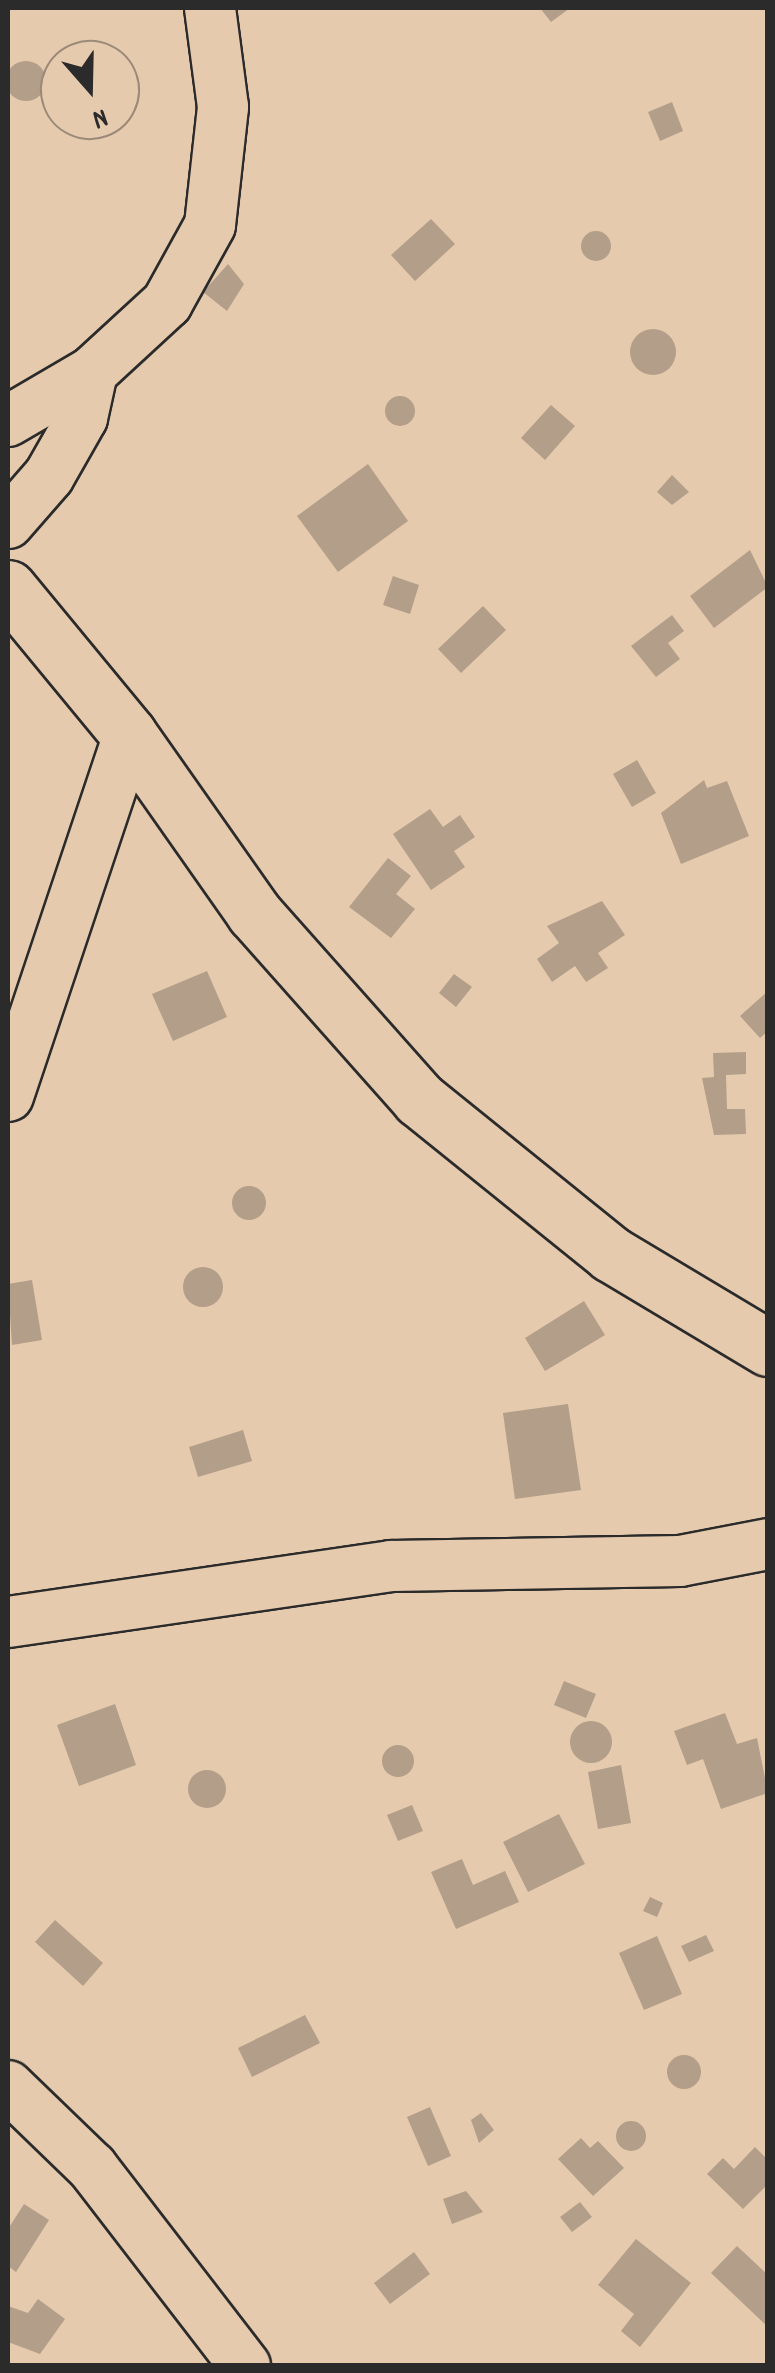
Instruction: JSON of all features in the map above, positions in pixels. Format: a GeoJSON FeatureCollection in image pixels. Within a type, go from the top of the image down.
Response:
{"type":"FeatureCollection","features":[{"type":"Feature","properties":{"kind":"street"},"geometry":{"type":"LineString","coordinates":[[8,421],[92,372],[167,302],[210,224],[223,108],[210,8]]}},
{"type":"Feature","properties":{"kind":"street"},"geometry":{"type":"LineString","coordinates":[[8,524],[50,476],[82,418],[92,372]]}},
{"type":"Feature","properties":{"kind":"street"},"geometry":{"type":"LineString","coordinates":[[8,588],[129,735],[254,914],[419,1099],[612,1254],[768,1348]]}},
{"type":"Feature","properties":{"kind":"street"},"geometry":{"type":"LineString","coordinates":[[8,1096],[129,735]]}},
{"type":"Feature","properties":{"kind":"street"},"geometry":{"type":"LineString","coordinates":[[8,1622],[391,1566],[680,1561],[768,1544]]}},
{"type":"Feature","properties":{"kind":"street"},"geometry":{"type":"LineString","coordinates":[[8,2086],[92,2168],[245,2366]]}},
{"type":"Feature","properties":{"kind":"building"},"geometry":{"type":"Polygon","coordinates":[[[540,8],[570,8],[551,22],[540,8]]]}},
{"type":"Feature","properties":{"kind":"building"},"geometry":{"type":"Polygon","coordinates":[[[18,62],[34,62],[40,67],[40,95],[34,100],[18,100],[7,89],[7,73],[18,62]]]}},
{"type":"Feature","properties":{"kind":"building"},"geometry":{"type":"Polygon","coordinates":[[[672,102],[683,131],[660,141],[648,112],[672,102]]]}},
{"type":"Feature","properties":{"kind":"building"},"geometry":{"type":"Polygon","coordinates":[[[431,219],[455,244],[415,281],[391,255],[431,219]]]}},
{"type":"Feature","properties":{"kind":"building"},"geometry":{"type":"Polygon","coordinates":[[[596,231],[607,235],[611,246],[607,257],[596,261],[585,257],[581,246],[585,235],[596,231]]]}},
{"type":"Feature","properties":{"kind":"building"},"geometry":{"type":"Polygon","coordinates":[[[228,264],[244,284],[227,311],[203,292],[228,264]]]}},
{"type":"Feature","properties":{"kind":"building"},"geometry":{"type":"Polygon","coordinates":[[[653,329],[669,336],[676,352],[669,368],[653,375],[637,368],[630,352],[637,336],[653,329]]]}},
{"type":"Feature","properties":{"kind":"building"},"geometry":{"type":"Polygon","coordinates":[[[400,396],[411,400],[415,411],[411,422],[400,426],[389,422],[385,411],[389,400],[400,396]]]}},
{"type":"Feature","properties":{"kind":"building"},"geometry":{"type":"Polygon","coordinates":[[[551,405],[575,426],[545,460],[521,438],[551,405]]]}},
{"type":"Feature","properties":{"kind":"building"},"geometry":{"type":"Polygon","coordinates":[[[368,464],[408,521],[338,572],[297,516],[368,464]]]}},
{"type":"Feature","properties":{"kind":"building"},"geometry":{"type":"Polygon","coordinates":[[[672,475],[689,492],[672,505],[657,492],[672,475]]]}},
{"type":"Feature","properties":{"kind":"building"},"geometry":{"type":"Polygon","coordinates":[[[750,550],[768,587],[714,628],[690,596],[750,550]]]}},
{"type":"Feature","properties":{"kind":"building"},"geometry":{"type":"Polygon","coordinates":[[[393,576],[419,585],[410,614],[383,605],[393,576]]]}},
{"type":"Feature","properties":{"kind":"building"},"geometry":{"type":"Polygon","coordinates":[[[483,606],[506,630],[461,673],[438,649],[483,606]]]}},
{"type":"Feature","properties":{"kind":"building"},"geometry":{"type":"Polygon","coordinates":[[[672,615],[684,631],[668,643],[680,659],[656,677],[631,646],[672,615]]]}},
{"type":"Feature","properties":{"kind":"building"},"geometry":{"type":"Polygon","coordinates":[[[637,760],[656,793],[632,807],[613,774],[637,760]]]}},
{"type":"Feature","properties":{"kind":"building"},"geometry":{"type":"Polygon","coordinates":[[[704,780],[707,788],[727,781],[749,836],[681,864],[661,813],[704,780]]]}},
{"type":"Feature","properties":{"kind":"building"},"geometry":{"type":"Polygon","coordinates":[[[430,809],[443,827],[460,815],[475,837],[454,851],[465,867],[431,890],[393,834],[430,809]]]}},
{"type":"Feature","properties":{"kind":"building"},"geometry":{"type":"Polygon","coordinates":[[[388,858],[411,876],[396,894],[415,909],[391,938],[349,907],[388,858]]]}},
{"type":"Feature","properties":{"kind":"building"},"geometry":{"type":"Polygon","coordinates":[[[602,901],[625,935],[598,953],[608,968],[586,982],[575,966],[552,982],[537,959],[559,943],[547,926],[602,901]]]}},
{"type":"Feature","properties":{"kind":"building"},"geometry":{"type":"Polygon","coordinates":[[[207,971],[227,1017],[173,1041],[152,994],[207,971]]]}},
{"type":"Feature","properties":{"kind":"building"},"geometry":{"type":"Polygon","coordinates":[[[454,974],[472,987],[456,1007],[439,993],[454,974]]]}},
{"type":"Feature","properties":{"kind":"building"},"geometry":{"type":"Polygon","coordinates":[[[768,991],[768,1031],[760,1038],[740,1016],[768,991]]]}},
{"type":"Feature","properties":{"kind":"building"},"geometry":{"type":"Polygon","coordinates":[[[746,1052],[746,1074],[726,1075],[727,1109],[745,1109],[746,1134],[714,1135],[702,1078],[714,1077],[713,1053],[746,1052]]]}},
{"type":"Feature","properties":{"kind":"building"},"geometry":{"type":"Polygon","coordinates":[[[249,1186],[261,1191],[266,1203],[261,1215],[249,1220],[237,1215],[232,1203],[237,1191],[249,1186]]]}},
{"type":"Feature","properties":{"kind":"building"},"geometry":{"type":"Polygon","coordinates":[[[203,1267],[217,1273],[223,1287],[217,1301],[203,1307],[189,1301],[183,1287],[189,1273],[203,1267]]]}},
{"type":"Feature","properties":{"kind":"building"},"geometry":{"type":"Polygon","coordinates":[[[32,1280],[42,1340],[12,1345],[8,1284],[32,1280]]]}},
{"type":"Feature","properties":{"kind":"building"},"geometry":{"type":"Polygon","coordinates":[[[584,1301],[605,1335],[545,1371],[525,1338],[584,1301]]]}},
{"type":"Feature","properties":{"kind":"building"},"geometry":{"type":"Polygon","coordinates":[[[568,1404],[581,1490],[515,1499],[503,1413],[568,1404]]]}},
{"type":"Feature","properties":{"kind":"building"},"geometry":{"type":"Polygon","coordinates":[[[243,1430],[252,1461],[198,1477],[189,1447],[243,1430]]]}},
{"type":"Feature","properties":{"kind":"building"},"geometry":{"type":"Polygon","coordinates":[[[564,1681],[596,1694],[586,1718],[554,1705],[564,1681]]]}},
{"type":"Feature","properties":{"kind":"building"},"geometry":{"type":"Polygon","coordinates":[[[115,1704],[136,1765],[79,1786],[57,1725],[115,1704]]]}},
{"type":"Feature","properties":{"kind":"building"},"geometry":{"type":"Polygon","coordinates":[[[725,1713],[737,1744],[757,1738],[768,1793],[721,1809],[703,1759],[687,1765],[674,1731],[725,1713]]]}},
{"type":"Feature","properties":{"kind":"building"},"geometry":{"type":"Polygon","coordinates":[[[591,1721],[606,1727],[612,1742],[606,1757],[591,1763],[576,1757],[570,1742],[576,1727],[591,1721]]]}},
{"type":"Feature","properties":{"kind":"building"},"geometry":{"type":"Polygon","coordinates":[[[398,1745],[409,1750],[414,1761],[409,1772],[398,1777],[387,1772],[382,1761],[387,1750],[398,1745]]]}},
{"type":"Feature","properties":{"kind":"building"},"geometry":{"type":"Polygon","coordinates":[[[621,1765],[631,1823],[598,1829],[588,1772],[621,1765]]]}},
{"type":"Feature","properties":{"kind":"building"},"geometry":{"type":"Polygon","coordinates":[[[207,1770],[220,1776],[226,1789],[220,1802],[207,1808],[194,1802],[188,1789],[194,1776],[207,1770]]]}},
{"type":"Feature","properties":{"kind":"building"},"geometry":{"type":"Polygon","coordinates":[[[412,1805],[423,1831],[398,1841],[387,1815],[412,1805]]]}},
{"type":"Feature","properties":{"kind":"building"},"geometry":{"type":"Polygon","coordinates":[[[559,1814],[585,1864],[528,1892],[503,1842],[559,1814]]]}},
{"type":"Feature","properties":{"kind":"building"},"geometry":{"type":"Polygon","coordinates":[[[462,1859],[473,1885],[505,1871],[519,1902],[456,1929],[431,1872],[462,1859]]]}},
{"type":"Feature","properties":{"kind":"building"},"geometry":{"type":"Polygon","coordinates":[[[650,1897],[663,1903],[657,1917],[643,1911],[650,1897]]]}},
{"type":"Feature","properties":{"kind":"building"},"geometry":{"type":"Polygon","coordinates":[[[55,1920],[103,1963],[83,1986],[35,1942],[55,1920]]]}},
{"type":"Feature","properties":{"kind":"building"},"geometry":{"type":"Polygon","coordinates":[[[706,1935],[714,1951],[689,1962],[681,1946],[706,1935]]]}},
{"type":"Feature","properties":{"kind":"building"},"geometry":{"type":"Polygon","coordinates":[[[657,1936],[682,1994],[644,2010],[619,1953],[657,1936]]]}},
{"type":"Feature","properties":{"kind":"building"},"geometry":{"type":"Polygon","coordinates":[[[305,2015],[320,2043],[252,2077],[238,2048],[305,2015]]]}},
{"type":"Feature","properties":{"kind":"building"},"geometry":{"type":"Polygon","coordinates":[[[684,2055],[696,2060],[701,2072],[696,2084],[684,2089],[672,2084],[667,2072],[672,2060],[684,2055]]]}},
{"type":"Feature","properties":{"kind":"building"},"geometry":{"type":"Polygon","coordinates":[[[430,2107],[451,2156],[428,2166],[407,2117],[430,2107]]]}},
{"type":"Feature","properties":{"kind":"building"},"geometry":{"type":"Polygon","coordinates":[[[481,2113],[494,2130],[479,2143],[471,2120],[481,2113]]]}},
{"type":"Feature","properties":{"kind":"building"},"geometry":{"type":"Polygon","coordinates":[[[631,2121],[642,2125],[646,2136],[642,2147],[631,2151],[620,2147],[616,2136],[620,2125],[631,2121]]]}},
{"type":"Feature","properties":{"kind":"building"},"geometry":{"type":"Polygon","coordinates":[[[581,2138],[590,2148],[598,2141],[624,2168],[593,2196],[558,2159],[581,2138]]]}},
{"type":"Feature","properties":{"kind":"building"},"geometry":{"type":"Polygon","coordinates":[[[755,2147],[768,2160],[768,2184],[743,2209],[707,2174],[723,2158],[734,2169],[755,2147]]]}},
{"type":"Feature","properties":{"kind":"building"},"geometry":{"type":"Polygon","coordinates":[[[466,2191],[483,2212],[452,2224],[443,2199],[466,2191]]]}},
{"type":"Feature","properties":{"kind":"building"},"geometry":{"type":"Polygon","coordinates":[[[580,2202],[592,2217],[572,2232],[560,2217],[580,2202]]]}},
{"type":"Feature","properties":{"kind":"building"},"geometry":{"type":"Polygon","coordinates":[[[24,2204],[49,2220],[16,2272],[8,2266],[8,2229],[24,2204]]]}},
{"type":"Feature","properties":{"kind":"building"},"geometry":{"type":"Polygon","coordinates":[[[636,2239],[691,2283],[640,2347],[621,2331],[634,2314],[598,2285],[636,2239]]]}},
{"type":"Feature","properties":{"kind":"building"},"geometry":{"type":"Polygon","coordinates":[[[737,2246],[768,2275],[768,2327],[711,2273],[737,2246]]]}},
{"type":"Feature","properties":{"kind":"building"},"geometry":{"type":"Polygon","coordinates":[[[414,2252],[430,2274],[390,2304],[374,2283],[414,2252]]]}},
{"type":"Feature","properties":{"kind":"building"},"geometry":{"type":"Polygon","coordinates":[[[38,2299],[65,2319],[40,2354],[8,2342],[8,2306],[28,2313],[38,2299]]]}}]}
